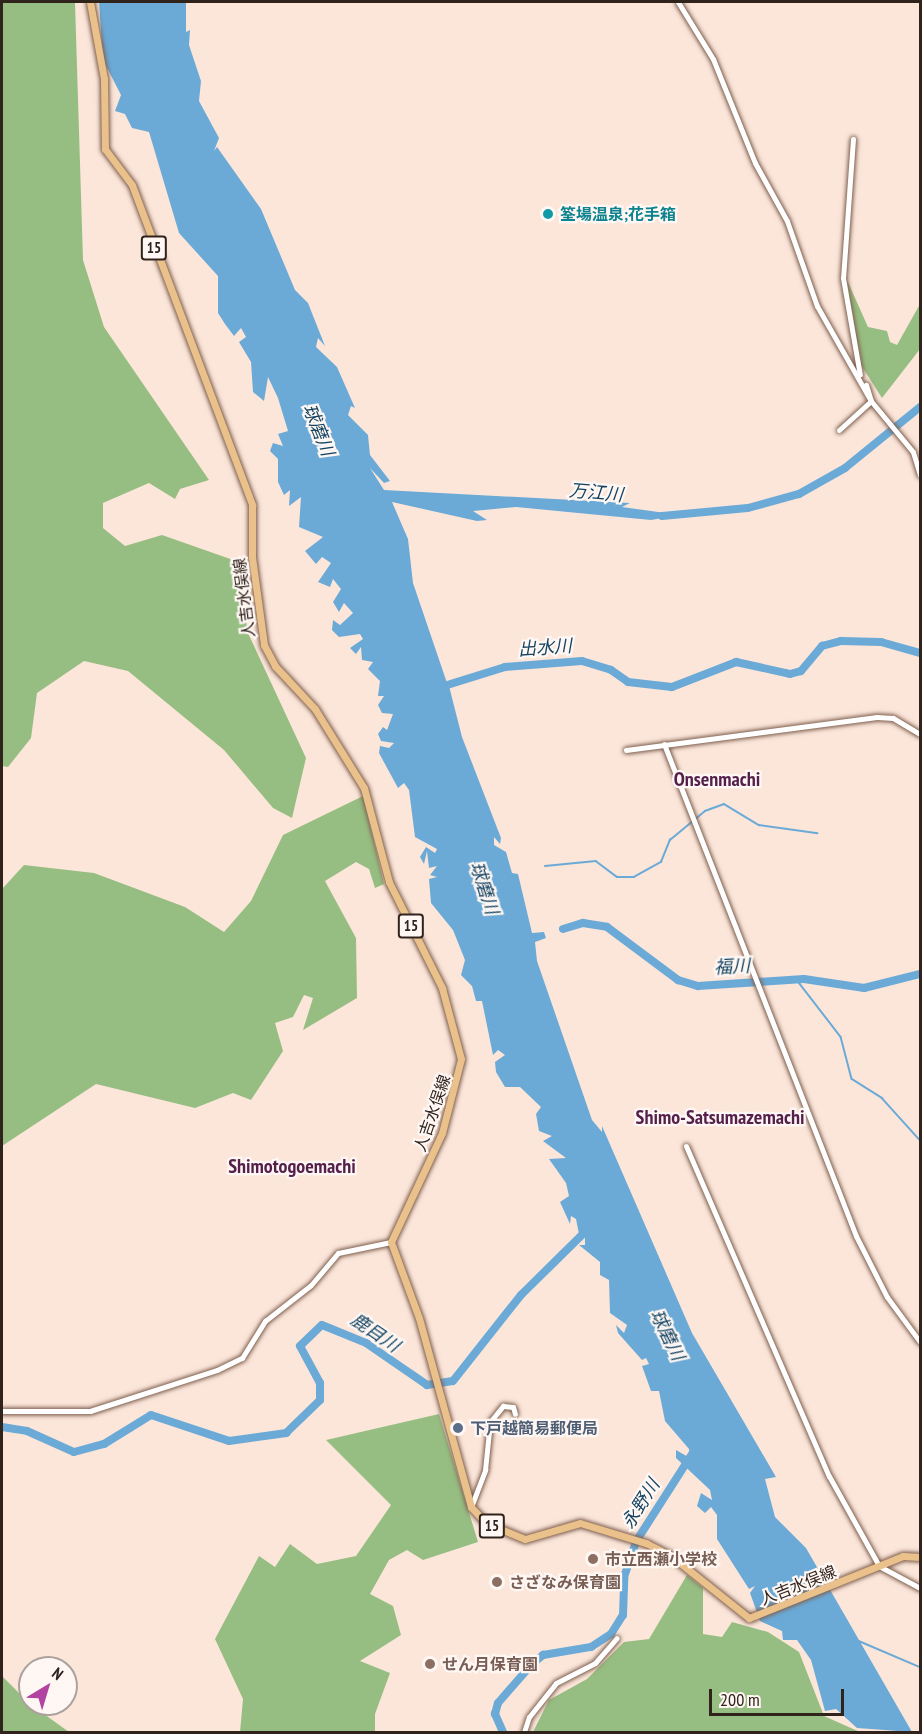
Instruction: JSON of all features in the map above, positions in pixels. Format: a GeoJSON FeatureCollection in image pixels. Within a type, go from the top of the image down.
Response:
{"type":"FeatureCollection","features":[{"type":"Feature","properties":{"kind":"main road","name":"人吉水俣線"},"geometry":{"type":"LineString","coordinates":[[90,2],[104,79],[105,149],[132,185],[252,505],[252,557],[264,645],[275,666],[315,709],[364,788],[389,882],[442,988],[461,1059],[442,1134],[391,1242]]}},
{"type":"Feature","properties":{"kind":"main road","name":"15"},"geometry":{"type":"LineString","coordinates":[[391,1242],[434,1370],[471,1508]]}},
{"type":"Feature","properties":{"kind":"main road","name":"人吉水俣線"},"geometry":{"type":"LineString","coordinates":[[471,1508],[486,1523],[525,1539],[580,1523],[646,1543],[670,1555],[732,1610],[756,1617],[903,1556],[921,1557]]}},
{"type":"Feature","properties":{"kind":"street"},"geometry":{"type":"LineString","coordinates":[[678,2],[713,59],[755,163],[787,221],[817,306],[873,402],[913,452],[921,475]]}},
{"type":"Feature","properties":{"kind":"street"},"geometry":{"type":"LineString","coordinates":[[854,139],[843,278],[857,366],[873,402]]}},
{"type":"Feature","properties":{"kind":"street"},"geometry":{"type":"LineString","coordinates":[[839,430],[873,402]]}},
{"type":"Feature","properties":{"kind":"street"},"geometry":{"type":"LineString","coordinates":[[627,750],[877,717],[893,718],[921,734]]}},
{"type":"Feature","properties":{"kind":"street"},"geometry":{"type":"LineString","coordinates":[[664,744],[856,1236],[887,1297],[921,1342]]}},
{"type":"Feature","properties":{"kind":"street"},"geometry":{"type":"LineString","coordinates":[[686,1146],[787,1385],[879,1566],[921,1588]]}},
{"type":"Feature","properties":{"kind":"street"},"geometry":{"type":"LineString","coordinates":[[2,1411],[90,1411],[217,1370],[242,1358],[265,1321],[311,1285],[338,1253],[391,1242]]}},
{"type":"Feature","properties":{"kind":"street"},"geometry":{"type":"LineString","coordinates":[[471,1508],[485,1470],[490,1422],[503,1406],[513,1407],[515,1414]]}},
{"type":"Feature","properties":{"kind":"street"},"geometry":{"type":"LineString","coordinates":[[524,1732],[529,1717],[556,1683],[595,1663],[617,1638]]}},
{"type":"Feature","properties":{"kind":"green space"},"geometry":{"type":"Polygon","coordinates":[[[2,2],[75,2],[83,260],[104,327],[209,480],[180,489],[175,499],[149,483],[103,503],[103,528],[125,546],[162,535],[236,561],[248,633],[306,758],[292,818],[273,808],[224,750],[128,671],[84,661],[37,693],[31,738],[8,767],[2,766],[2,2]]]}},
{"type":"Feature","properties":{"kind":"green space"},"geometry":{"type":"Polygon","coordinates":[[[847,280],[868,327],[887,331],[890,342],[897,345],[920,304],[920,349],[882,398],[861,365],[847,280]]]}},
{"type":"Feature","properties":{"kind":"green space"},"geometry":{"type":"Polygon","coordinates":[[[363,796],[384,884],[375,888],[369,869],[356,862],[325,881],[356,938],[357,998],[303,1030],[313,998],[304,995],[293,1017],[275,1023],[283,1051],[251,1100],[233,1093],[195,1108],[96,1084],[2,1146],[2,889],[24,865],[94,873],[185,907],[224,932],[251,901],[283,835],[363,796]]]}},
{"type":"Feature","properties":{"kind":"green space"},"geometry":{"type":"Polygon","coordinates":[[[439,1414],[478,1542],[423,1560],[407,1550],[389,1560],[370,1594],[393,1606],[401,1635],[360,1661],[390,1673],[375,1714],[375,1732],[240,1732],[243,1699],[215,1639],[259,1556],[275,1567],[290,1544],[317,1564],[356,1556],[391,1505],[326,1440],[439,1414]]]}},
{"type":"Feature","properties":{"kind":"green space"},"geometry":{"type":"Polygon","coordinates":[[[687,1575],[703,1588],[703,1634],[722,1637],[732,1622],[768,1632],[799,1652],[824,1716],[860,1732],[533,1732],[549,1700],[587,1679],[624,1642],[649,1639],[687,1575]]]}},
{"type":"Feature","properties":{"kind":"green space"},"geometry":{"type":"Polygon","coordinates":[[[2,1676],[18,1692],[18,1716],[47,1716],[69,1732],[2,1732],[2,1676]]]}},
{"type":"Feature","properties":{"kind":"water","name":"球磨川"},"geometry":{"type":"Polygon","coordinates":[[[99,2],[186,2],[186,32],[190,30],[189,45],[201,81],[199,101],[219,138],[214,151],[217,147],[261,209],[295,290],[308,303],[325,346],[318,338],[316,347],[337,367],[355,408],[351,406],[348,415],[368,435],[370,455],[390,481],[384,483],[370,468],[384,490],[630,503],[622,507],[680,515],[651,520],[516,507],[473,511],[487,520],[477,521],[392,502],[408,539],[413,583],[447,683],[453,684],[449,686],[462,737],[501,838],[500,844],[494,837],[494,845],[506,852],[512,873],[518,874],[532,933],[544,932],[546,938],[535,942],[537,961],[592,1120],[602,1132],[602,1126],[692,1333],[776,1477],[765,1479],[775,1517],[806,1548],[912,1732],[857,1728],[836,1709],[825,1711],[811,1660],[797,1640],[783,1640],[782,1631],[760,1621],[750,1593],[755,1586],[749,1589],[717,1539],[717,1515],[711,1507],[705,1513],[697,1506],[701,1493],[712,1500],[710,1490],[676,1458],[676,1450],[690,1458],[689,1449],[665,1421],[659,1391],[651,1391],[642,1366],[649,1364],[646,1358],[642,1360],[618,1333],[616,1325],[624,1333],[627,1325],[610,1313],[609,1280],[600,1275],[600,1262],[579,1245],[585,1245],[585,1236],[579,1234],[576,1219],[571,1216],[570,1224],[560,1202],[569,1196],[566,1183],[549,1159],[566,1158],[543,1141],[552,1136],[539,1131],[536,1114],[541,1107],[520,1087],[505,1087],[496,1072],[495,1062],[505,1055],[498,1050],[493,1055],[482,1001],[476,1001],[472,986],[461,975],[465,960],[453,930],[431,903],[429,879],[437,877],[430,875],[437,866],[429,868],[427,851],[424,864],[420,857],[426,847],[435,853],[437,849],[415,837],[409,790],[404,783],[398,788],[379,753],[380,746],[389,748],[394,743],[381,741],[378,734],[383,727],[387,730],[393,714],[382,713],[378,705],[384,696],[378,696],[380,681],[368,669],[373,662],[362,660],[361,647],[356,654],[350,648],[363,639],[360,634],[339,637],[332,630],[333,620],[340,625],[353,613],[344,603],[339,612],[333,602],[341,589],[333,579],[330,587],[318,582],[331,563],[322,557],[316,564],[305,551],[323,537],[299,527],[301,497],[289,506],[290,490],[284,495],[278,482],[278,459],[270,451],[273,443],[283,446],[278,434],[288,431],[278,398],[268,377],[264,401],[253,392],[251,362],[239,342],[246,337],[241,328],[234,336],[225,324],[218,313],[218,276],[179,233],[149,132],[132,128],[125,114],[115,111],[121,95],[103,60],[99,2]]]}},
{"type":"Feature","properties":{"kind":"waterway","name":"万江川"},"geometry":{"type":"LineString","coordinates":[[662,516],[748,508],[799,494],[845,468],[920,407]]}},
{"type":"Feature","properties":{"kind":"waterway","name":"出水川"},"geometry":{"type":"LineString","coordinates":[[444,686],[505,667],[582,661],[611,670],[628,682],[672,687],[736,662],[790,674],[801,671],[822,646],[841,641],[881,642],[920,653]]}},
{"type":"Feature","properties":{"kind":"waterway"},"geometry":{"type":"LineString","coordinates":[[545,866],[596,861],[617,877],[634,877],[661,862],[670,840],[705,811],[724,804],[759,825],[817,833]]}},
{"type":"Feature","properties":{"kind":"waterway","name":"福川"},"geometry":{"type":"LineString","coordinates":[[563,929],[583,923],[607,927],[678,980],[698,986],[804,979],[864,988],[920,974]]}},
{"type":"Feature","properties":{"kind":"waterway"},"geometry":{"type":"LineString","coordinates":[[797,980],[841,1037],[852,1079],[882,1098],[920,1140]]}},
{"type":"Feature","properties":{"kind":"waterway","name":"鹿目川"},"geometry":{"type":"LineString","coordinates":[[2,1427],[27,1431],[74,1452],[104,1444],[151,1415],[229,1441],[286,1433],[320,1400],[320,1383],[300,1346],[322,1325],[366,1343],[427,1385],[453,1381],[521,1295],[590,1227]]}},
{"type":"Feature","properties":{"kind":"waterway","name":"永野川"},"geometry":{"type":"LineString","coordinates":[[503,1732],[495,1714],[498,1703],[531,1665],[543,1655],[591,1647],[611,1634],[623,1615],[624,1577],[637,1540],[692,1454]]}},
{"type":"Feature","properties":{"kind":"waterway"},"geometry":{"type":"LineString","coordinates":[[859,1641],[920,1667]]}},
{"type":"Feature","properties":{"kind":"place","name":"筌場温泉;花手箱"},"geometry":{"type":"Point","coordinates":[548,214]}},
{"type":"Feature","properties":{"kind":"place","name":"下戸越簡易郵便局"},"geometry":{"type":"Point","coordinates":[458,1428]}},
{"type":"Feature","properties":{"kind":"place","name":"市立西瀬小学校"},"geometry":{"type":"Point","coordinates":[593,1559]}},
{"type":"Feature","properties":{"kind":"place","name":"さざなみ保育園"},"geometry":{"type":"Point","coordinates":[497,1582]}},
{"type":"Feature","properties":{"kind":"place","name":"せん月保育園"},"geometry":{"type":"Point","coordinates":[430,1664]}},
{"type":"Feature","properties":{"kind":"district","name":"Onsenmachi"},"geometry":{"type":"Point","coordinates":[717,779]}},
{"type":"Feature","properties":{"kind":"district","name":"Shimo-Satsumazemachi"},"geometry":{"type":"Point","coordinates":[720,1117]}},
{"type":"Feature","properties":{"kind":"district","name":"Shimotogoemachi"},"geometry":{"type":"Point","coordinates":[292,1166]}}]}
